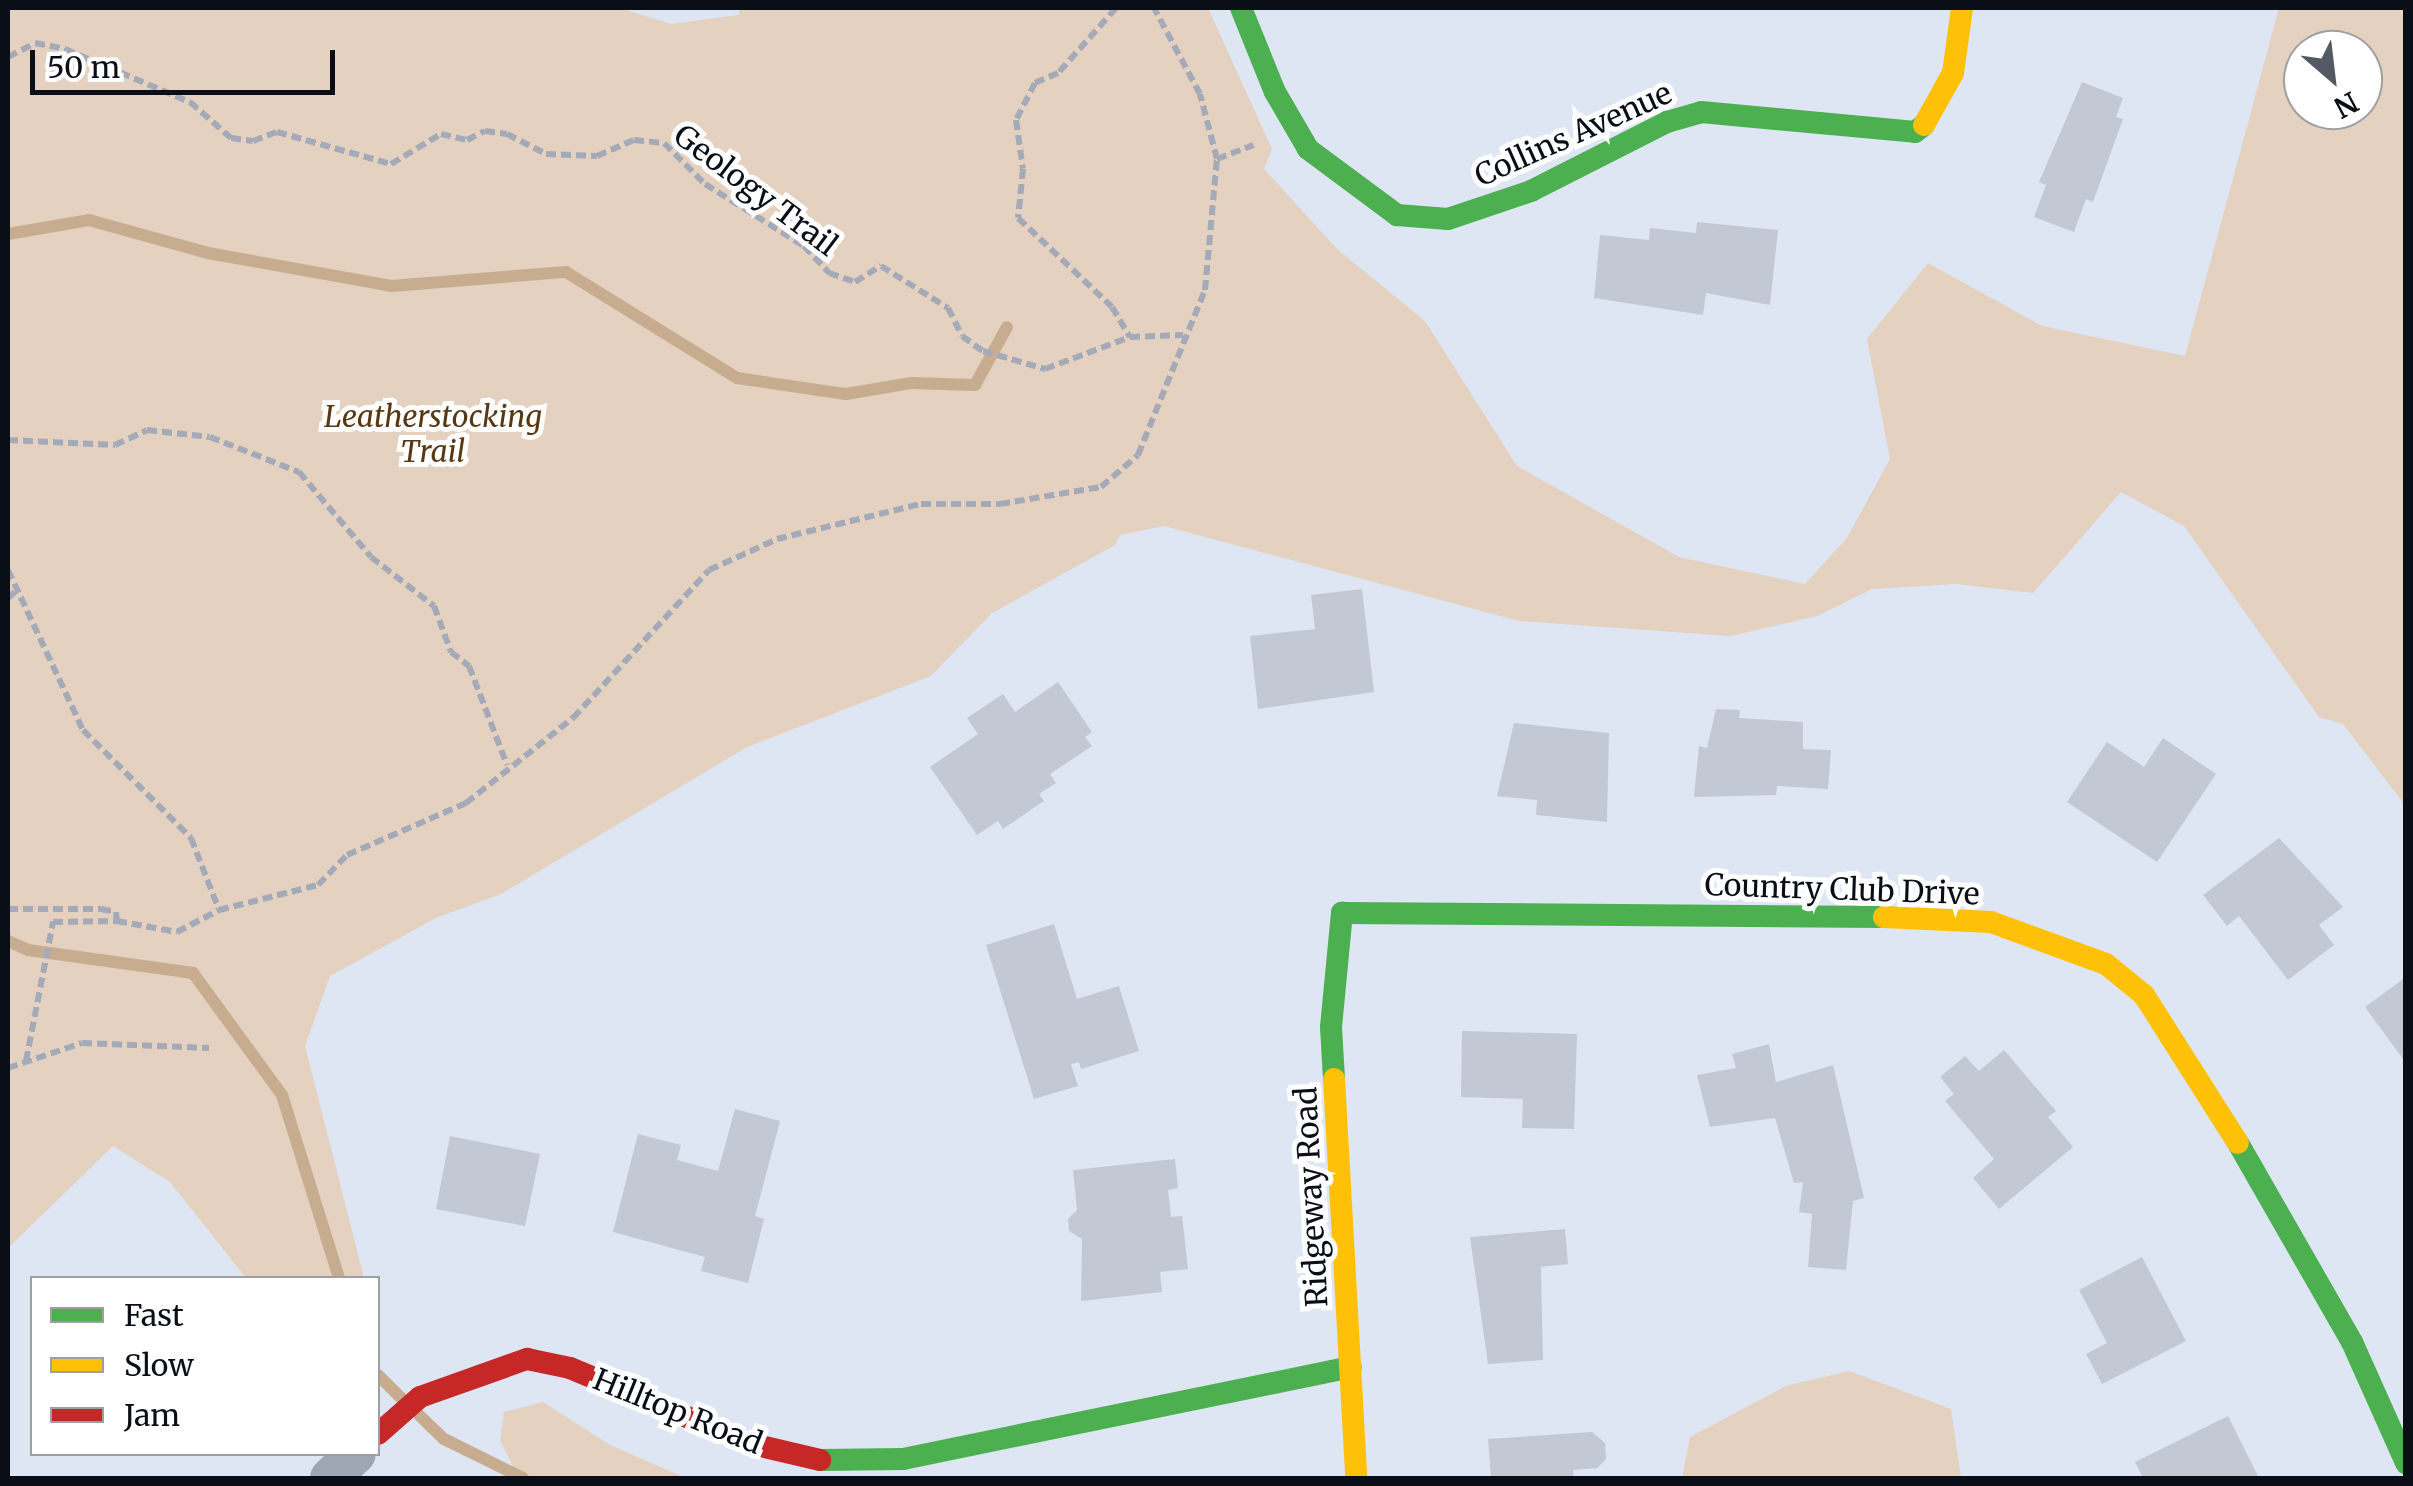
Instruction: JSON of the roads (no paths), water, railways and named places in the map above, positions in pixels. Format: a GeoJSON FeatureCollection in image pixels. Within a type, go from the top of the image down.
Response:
{"type":"FeatureCollection","features":[{"type":"Feature","properties":{"kind":"street","name":"Collins Avenue"},"geometry":{"type":"LineString","coordinates":[[1241,8],[1275,92],[1308,149],[1397,214],[1448,219],[1531,191],[1667,122],[1701,112],[1915,132],[1932,119],[1953,73],[1962,8]]}},
{"type":"Feature","properties":{"kind":"street","name":"Ridgeway Road"},"geometry":{"type":"LineString","coordinates":[[1342,913],[1331,1027],[1356,1478]]}},
{"type":"Feature","properties":{"kind":"street","name":"Country Club Drive"},"geometry":{"type":"LineString","coordinates":[[1342,913],[1825,914],[1991,922],[2106,964],[2144,995],[2273,1198],[2352,1342],[2406,1463]]}},
{"type":"Feature","properties":{"kind":"street","name":"Hilltop Road"},"geometry":{"type":"LineString","coordinates":[[383,1429],[420,1396],[527,1359],[570,1368],[752,1444],[830,1462],[903,1459],[1350,1367]]}},
{"type":"Feature","properties":{"kind":"street"},"geometry":{"type":"LineString","coordinates":[[330,1478],[354,1456]]}},
{"type":"Feature","properties":{"kind":"waterway"},"geometry":{"type":"LineString","coordinates":[[8,234],[89,220],[208,253],[391,286],[566,272],[737,378],[846,394],[912,383],[975,385],[1007,327]]}},
{"type":"Feature","properties":{"kind":"waterway"},"geometry":{"type":"LineString","coordinates":[[8,941],[28,950],[193,973],[282,1095],[338,1276]]}},
{"type":"Feature","properties":{"kind":"waterway"},"geometry":{"type":"LineString","coordinates":[[380,1377],[401,1398]]}},
{"type":"Feature","properties":{"kind":"waterway"},"geometry":{"type":"LineString","coordinates":[[419,1415],[444,1439],[523,1478]]}},
{"type":"Feature","properties":{"kind":"park label","name":"Leatherstocking Trail"},"geometry":{"type":"Point","coordinates":[433,433]}}]}
